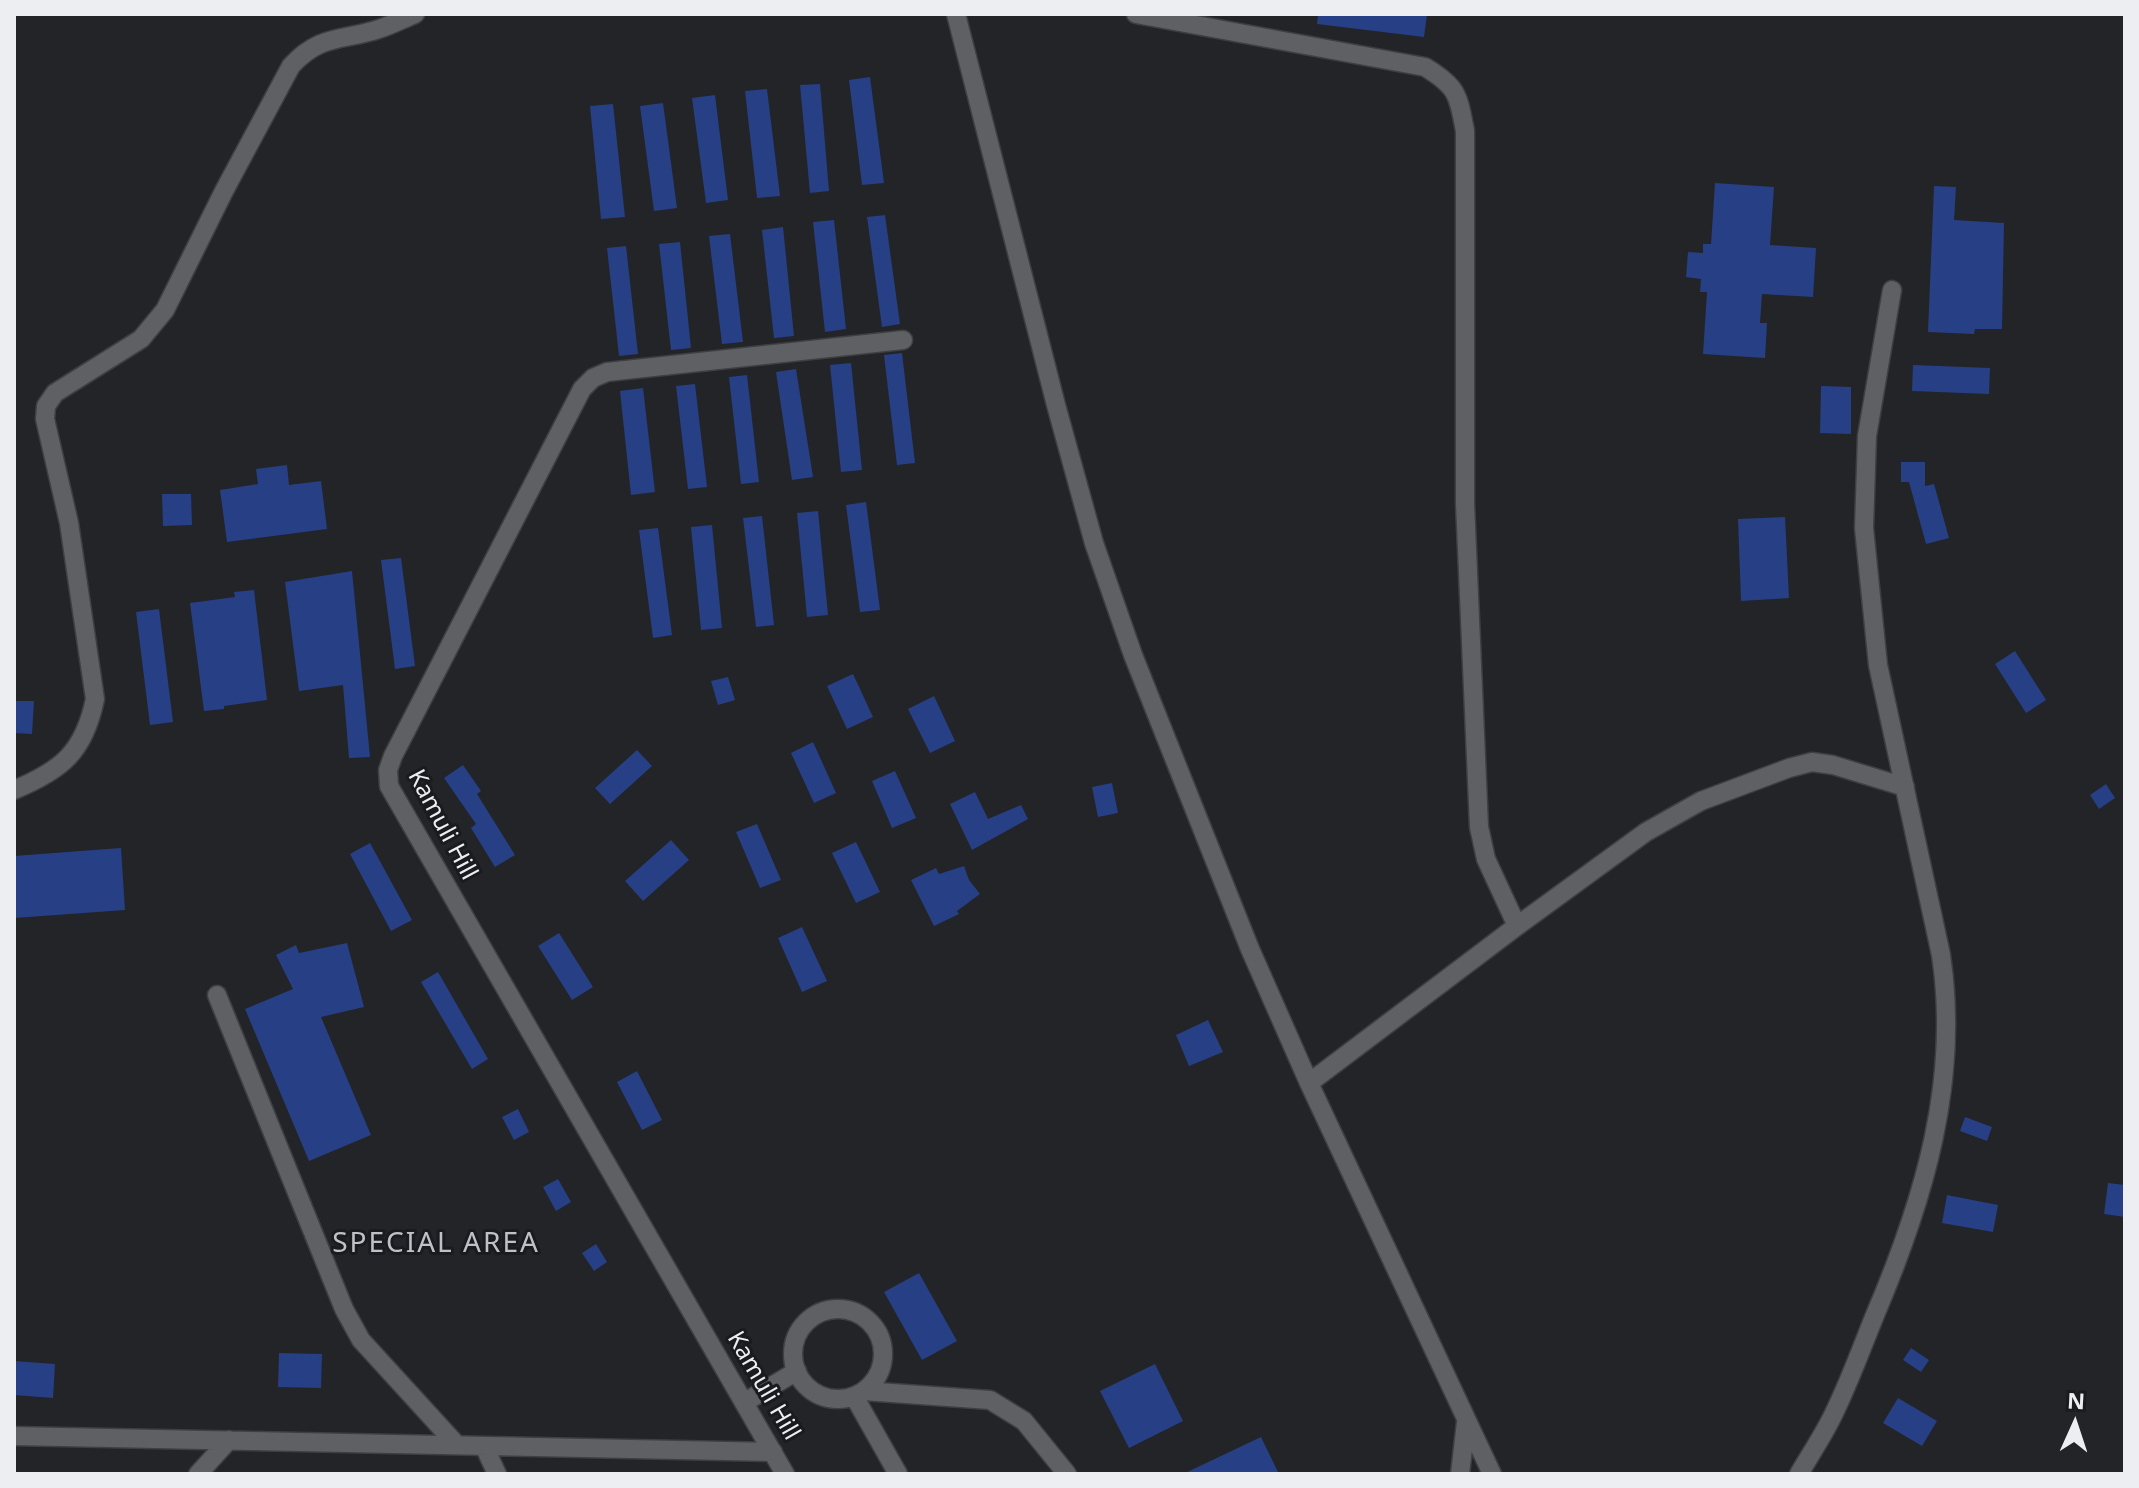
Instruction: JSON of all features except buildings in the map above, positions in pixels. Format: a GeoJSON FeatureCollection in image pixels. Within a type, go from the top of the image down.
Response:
{"type":"FeatureCollection","features":[{"type":"Feature","properties":{"kind":"street"},"geometry":{"type":"LineString","coordinates":[[14,790],[63,765],[80,744],[95,699],[75,557],[45,419],[46,406],[55,393],[141,339],[165,310],[291,66],[305,50],[319,43],[379,29],[415,14]]}},
{"type":"Feature","properties":{"kind":"street"},"geometry":{"type":"LineString","coordinates":[[956,14],[1094,543],[1133,655],[1250,949],[1309,1083],[1492,1474]]}},
{"type":"Feature","properties":{"kind":"street"},"geometry":{"type":"LineString","coordinates":[[1136,14],[1425,67],[1447,80],[1459,100],[1465,131],[1465,503],[1479,827],[1486,859],[1517,926]]}},
{"type":"Feature","properties":{"kind":"street"},"geometry":{"type":"LineString","coordinates":[[1799,1474],[1835,1412],[1901,1255],[1925,1178],[1945,1085],[1947,993],[1878,665],[1864,528],[1867,436],[1892,290]]}},
{"type":"Feature","properties":{"kind":"street","name":"Kamuli Hill"},"geometry":{"type":"LineString","coordinates":[[785,1474],[389,786],[388,770],[582,389],[593,378],[607,372],[903,340]]}},
{"type":"Feature","properties":{"kind":"street"},"geometry":{"type":"LineString","coordinates":[[1309,1083],[1646,832],[1701,801],[1812,762],[1833,765],[1905,787]]}},
{"type":"Feature","properties":{"kind":"street"},"geometry":{"type":"LineString","coordinates":[[217,995],[344,1309],[361,1340],[456,1444]]}},
{"type":"Feature","properties":{"kind":"street"},"geometry":{"type":"LineString","coordinates":[[859,1394],[879,1374],[884,1352],[878,1331],[864,1316],[855,1312],[845,1309],[824,1311],[806,1322],[795,1340],[797,1371],[810,1389],[820,1395],[842,1398],[859,1394],[990,1400],[1024,1421],[1067,1474]]}},
{"type":"Feature","properties":{"kind":"street"},"geometry":{"type":"LineString","coordinates":[[745,1402],[797,1371]]}},
{"type":"Feature","properties":{"kind":"street"},"geometry":{"type":"LineString","coordinates":[[859,1394],[898,1474]]}},
{"type":"Feature","properties":{"kind":"street"},"geometry":{"type":"LineString","coordinates":[[1460,1474],[1466,1422]]}},
{"type":"Feature","properties":{"kind":"street"},"geometry":{"type":"LineString","coordinates":[[14,1436],[773,1452]]}},
{"type":"Feature","properties":{"kind":"street"},"geometry":{"type":"LineString","coordinates":[[198,1474],[229,1440]]}},
{"type":"Feature","properties":{"kind":"street"},"geometry":{"type":"LineString","coordinates":[[484,1446],[497,1474]]}},
{"type":"Feature","properties":{"kind":"district","name":"SPECIAL AREA"},"geometry":{"type":"Point","coordinates":[436,1244]}}]}
